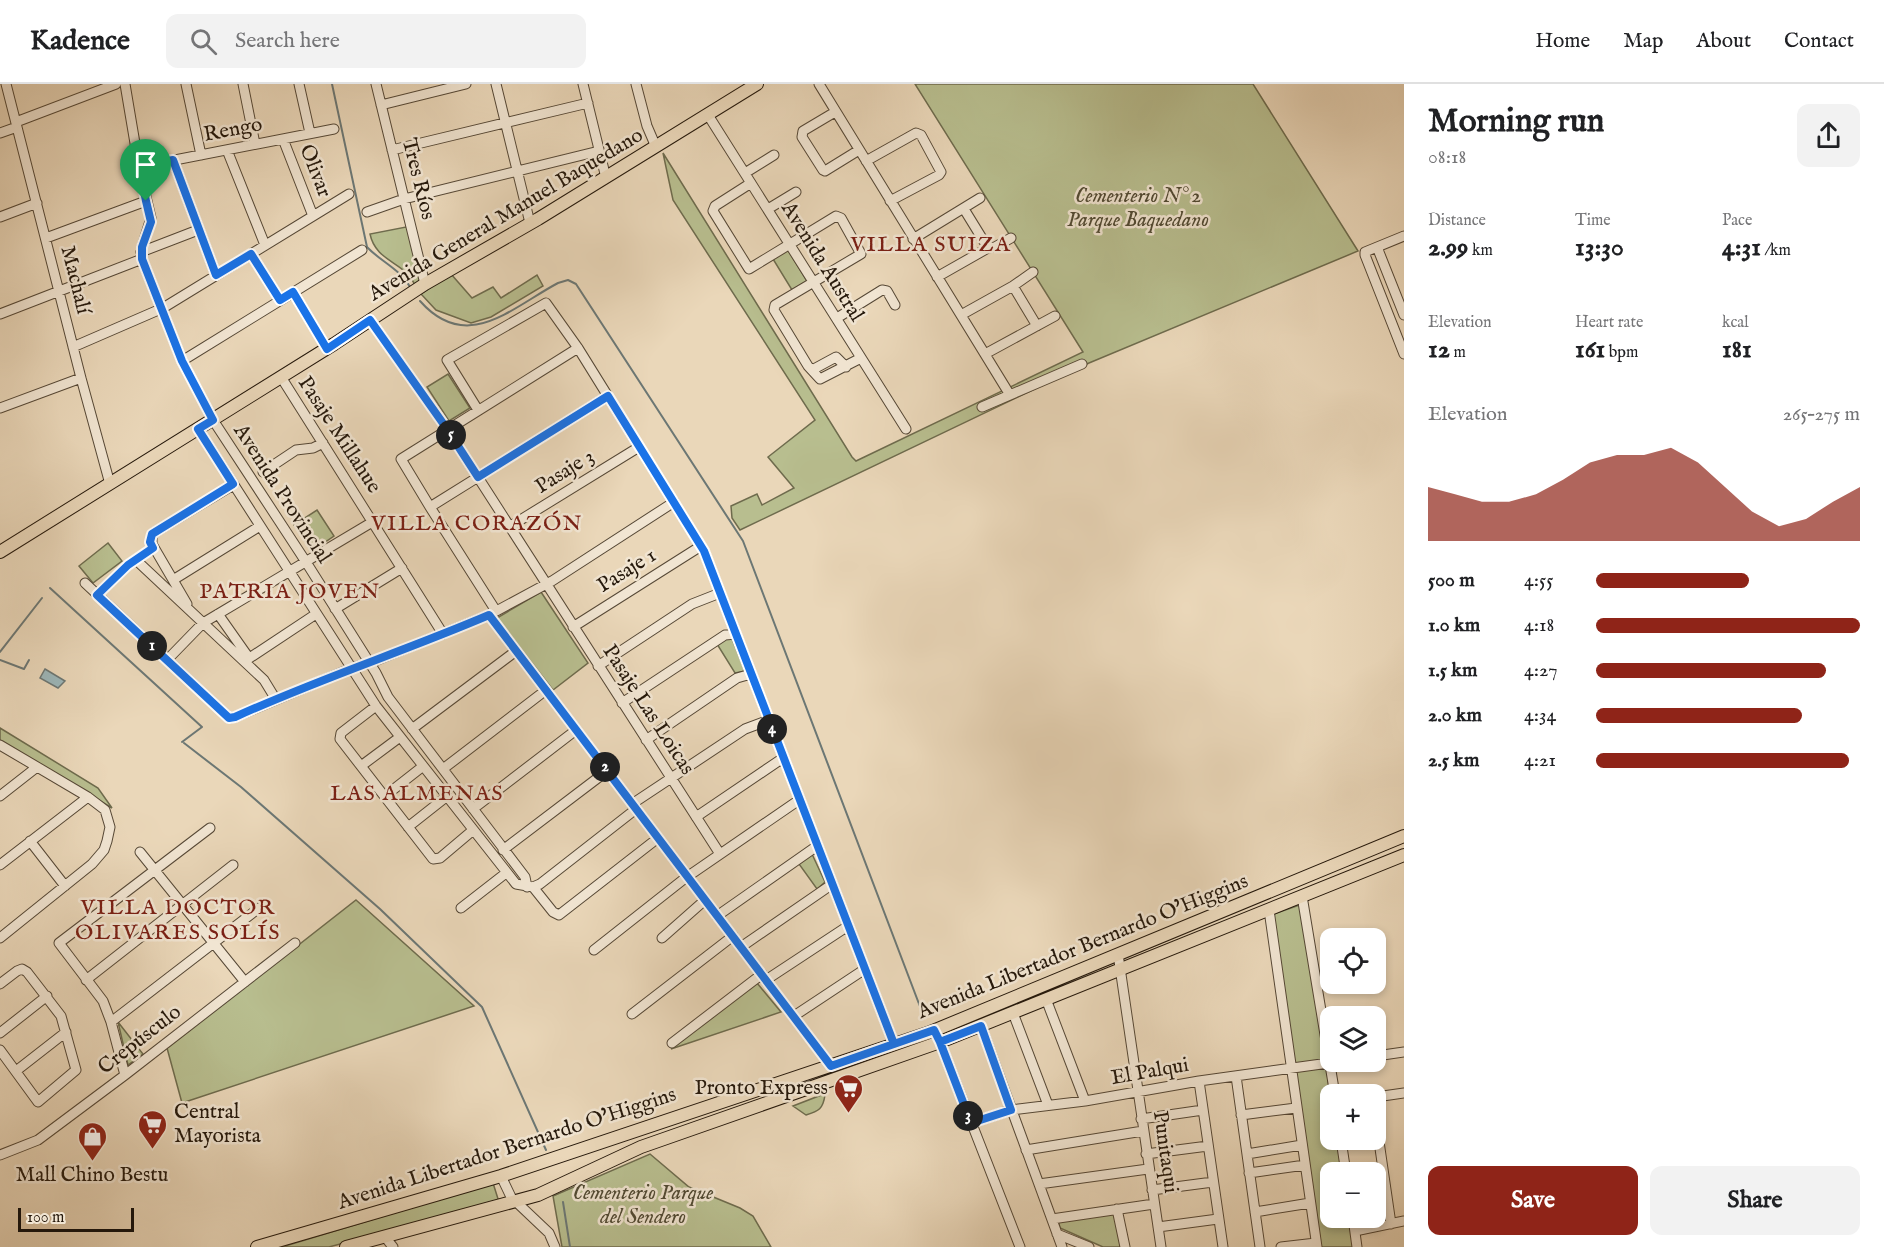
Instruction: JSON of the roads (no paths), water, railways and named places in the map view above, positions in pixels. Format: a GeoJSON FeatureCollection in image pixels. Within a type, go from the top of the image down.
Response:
{"type":"FeatureCollection","features":[{"type":"Feature","properties":{"kind":"main road","name":"Avenida General Manuel Baquedano"},"geometry":{"type":"LineString","coordinates":[[0,552],[327,349],[426,284],[606,178],[757,84]]}},
{"type":"Feature","properties":{"kind":"main road","name":"Avenida Libertador Bernardo O'Higgins"},"geometry":{"type":"LineString","coordinates":[[257,1247],[501,1176],[934,1030],[1404,836]]}},
{"type":"Feature","properties":{"kind":"main road","name":"Avenida Libertador Bernardo O'Higgins"},"geometry":{"type":"LineString","coordinates":[[346,1247],[389,1242],[538,1195],[641,1147],[940,1042],[1404,855]]}},
{"type":"Feature","properties":{"kind":"main road"},"geometry":{"type":"LineString","coordinates":[[1106,959],[1116,971]]}},
{"type":"Feature","properties":{"kind":"street","name":"Machalí"},"geometry":{"type":"LineString","coordinates":[[6,84],[110,484]]}},
{"type":"Feature","properties":{"kind":"street"},"geometry":{"type":"LineString","coordinates":[[0,133],[16,124],[116,84]]}},
{"type":"Feature","properties":{"kind":"street"},"geometry":{"type":"LineString","coordinates":[[125,84],[151,222],[142,256]]}},
{"type":"Feature","properties":{"kind":"street"},"geometry":{"type":"LineString","coordinates":[[186,84],[201,155]]}},
{"type":"Feature","properties":{"kind":"street"},"geometry":{"type":"LineString","coordinates":[[243,84],[255,144]]}},
{"type":"Feature","properties":{"kind":"street"},"geometry":{"type":"LineString","coordinates":[[299,84],[310,133]]}},
{"type":"Feature","properties":{"kind":"street","name":"Tres Ríos"},"geometry":{"type":"LineString","coordinates":[[376,84],[426,284]]}},
{"type":"Feature","properties":{"kind":"street"},"geometry":{"type":"LineString","coordinates":[[381,105],[466,84]]}},
{"type":"Feature","properties":{"kind":"street"},"geometry":{"type":"LineString","coordinates":[[496,84],[530,223]]}},
{"type":"Feature","properties":{"kind":"street"},"geometry":{"type":"LineString","coordinates":[[583,84],[606,178]]}},
{"type":"Feature","properties":{"kind":"street"},"geometry":{"type":"LineString","coordinates":[[636,84],[647,126],[656,147]]}},
{"type":"Feature","properties":{"kind":"street"},"geometry":{"type":"LineString","coordinates":[[819,84],[1010,395]]}},
{"type":"Feature","properties":{"kind":"street"},"geometry":{"type":"LineString","coordinates":[[392,150],[588,103]]}},
{"type":"Feature","properties":{"kind":"street"},"geometry":{"type":"LineString","coordinates":[[835,112],[801,134],[823,170],[825,171],[859,150]]}},
{"type":"Feature","properties":{"kind":"street","name":"Avenida Austral"},"geometry":{"type":"LineString","coordinates":[[708,115],[906,429]]}},
{"type":"Feature","properties":{"kind":"street","name":"Rengo"},"geometry":{"type":"LineString","coordinates":[[139,167],[334,129]]}},
{"type":"Feature","properties":{"kind":"street"},"geometry":{"type":"LineString","coordinates":[[866,161],[919,133],[941,172],[890,201]]}},
{"type":"Feature","properties":{"kind":"street","name":"Olivar"},"geometry":{"type":"LineString","coordinates":[[283,139],[313,216]]}},
{"type":"Feature","properties":{"kind":"street"},"geometry":{"type":"LineString","coordinates":[[227,150],[265,245]]}},
{"type":"Feature","properties":{"kind":"street"},"geometry":{"type":"LineString","coordinates":[[367,212],[404,199],[599,151]]}},
{"type":"Feature","properties":{"kind":"street"},"geometry":{"type":"LineString","coordinates":[[745,173],[774,155]]}},
{"type":"Feature","properties":{"kind":"street"},"geometry":{"type":"LineString","coordinates":[[173,160],[216,275]]}},
{"type":"Feature","properties":{"kind":"street"},"geometry":{"type":"LineString","coordinates":[[751,183],[715,206],[713,211],[747,267],[752,268],[838,216],[861,254],[774,308],[810,368],[820,379],[861,358]]}},
{"type":"Feature","properties":{"kind":"street"},"geometry":{"type":"LineString","coordinates":[[768,209],[795,192]]}},
{"type":"Feature","properties":{"kind":"street"},"geometry":{"type":"LineString","coordinates":[[73,347],[163,308],[348,194]]}},
{"type":"Feature","properties":{"kind":"street"},"geometry":{"type":"LineString","coordinates":[[913,238],[980,198]]}},
{"type":"Feature","properties":{"kind":"street"},"geometry":{"type":"LineString","coordinates":[[46,238],[146,201]]}},
{"type":"Feature","properties":{"kind":"street"},"geometry":{"type":"LineString","coordinates":[[0,217],[37,203]]}},
{"type":"Feature","properties":{"kind":"street"},"geometry":{"type":"LineString","coordinates":[[964,209],[988,248]]}},
{"type":"Feature","properties":{"kind":"street"},"geometry":{"type":"LineString","coordinates":[[0,314],[60,292],[198,230]]}},
{"type":"Feature","properties":{"kind":"street"},"geometry":{"type":"LineString","coordinates":[[1404,236],[1365,252],[1404,354]]}},
{"type":"Feature","properties":{"kind":"street"},"geometry":{"type":"LineString","coordinates":[[937,277],[988,248],[995,247],[1011,238]]}},
{"type":"Feature","properties":{"kind":"street"},"geometry":{"type":"LineString","coordinates":[[1377,247],[1404,314]]}},
{"type":"Feature","properties":{"kind":"street"},"geometry":{"type":"LineString","coordinates":[[182,361],[362,250]]}},
{"type":"Feature","properties":{"kind":"street"},"geometry":{"type":"LineString","coordinates":[[251,254],[280,300]]}},
{"type":"Feature","properties":{"kind":"street","name":"Avenida Provincial"},"geometry":{"type":"LineString","coordinates":[[142,256],[182,361],[213,420],[306,562],[388,697],[525,877],[530,887]]}},
{"type":"Feature","properties":{"kind":"street"},"geometry":{"type":"LineString","coordinates":[[961,315],[1014,286],[1033,272]]}},
{"type":"Feature","properties":{"kind":"street"},"geometry":{"type":"LineString","coordinates":[[1014,286],[1037,326]]}},
{"type":"Feature","properties":{"kind":"street"},"geometry":{"type":"LineString","coordinates":[[837,318],[883,290],[895,305]]}},
{"type":"Feature","properties":{"kind":"street"},"geometry":{"type":"LineString","coordinates":[[293,292],[327,349]]}},
{"type":"Feature","properties":{"kind":"street"},"geometry":{"type":"LineString","coordinates":[[478,410],[447,362],[449,357],[544,303],[548,304],[578,348],[701,546],[894,1044]]}},
{"type":"Feature","properties":{"kind":"street"},"geometry":{"type":"LineString","coordinates":[[1390,319],[1392,309],[1399,308],[1404,314]]}},
{"type":"Feature","properties":{"kind":"street"},"geometry":{"type":"LineString","coordinates":[[985,354],[1054,316]]}},
{"type":"Feature","properties":{"kind":"street","name":"Pasaje Las Loicas"},"geometry":{"type":"LineString","coordinates":[[370,320],[447,429],[720,854]]}},
{"type":"Feature","properties":{"kind":"street"},"geometry":{"type":"LineString","coordinates":[[578,348],[403,457],[401,461],[516,651],[831,1066]]}},
{"type":"Feature","properties":{"kind":"street"},"geometry":{"type":"LineString","coordinates":[[982,407],[1082,364]]}},
{"type":"Feature","properties":{"kind":"street","name":"Pasaje Millahue"},"geometry":{"type":"LineString","coordinates":[[281,377],[443,634]]}},
{"type":"Feature","properties":{"kind":"street"},"geometry":{"type":"LineString","coordinates":[[0,408],[81,378]]}},
{"type":"Feature","properties":{"kind":"street"},"geometry":{"type":"LineString","coordinates":[[430,507],[608,396]]}},
{"type":"Feature","properties":{"kind":"street","name":"Avenida Provincial"},"geometry":{"type":"LineString","coordinates":[[198,429],[376,706],[516,885],[530,887]]}},
{"type":"Feature","properties":{"kind":"street"},"geometry":{"type":"LineString","coordinates":[[263,472],[296,450],[313,448],[323,443]]}},
{"type":"Feature","properties":{"kind":"street","name":"Pasaje 3"},"geometry":{"type":"LineString","coordinates":[[509,527],[639,447]]}},
{"type":"Feature","properties":{"kind":"street"},"geometry":{"type":"LineString","coordinates":[[191,612],[150,542],[152,534],[233,484]]}},
{"type":"Feature","properties":{"kind":"street"},"geometry":{"type":"LineString","coordinates":[[85,583],[229,718],[492,613],[546,584],[674,502]]}},
{"type":"Feature","properties":{"kind":"street"},"geometry":{"type":"LineString","coordinates":[[167,660],[203,623],[374,522]]}},
{"type":"Feature","properties":{"kind":"street"},"geometry":{"type":"LineString","coordinates":[[173,580],[260,526]]}},
{"type":"Feature","properties":{"kind":"street","name":"Pasaje 1"},"geometry":{"type":"LineString","coordinates":[[573,627],[701,546]]}},
{"type":"Feature","properties":{"kind":"street"},"geometry":{"type":"LineString","coordinates":[[97,595],[153,548]]}},
{"type":"Feature","properties":{"kind":"street"},"geometry":{"type":"LineString","coordinates":[[136,560],[203,623],[247,660]]}},
{"type":"Feature","properties":{"kind":"street"},"geometry":{"type":"LineString","coordinates":[[335,609],[402,568]]}},
{"type":"Feature","properties":{"kind":"street"},"geometry":{"type":"LineString","coordinates":[[598,666],[692,604],[720,593]]}},
{"type":"Feature","properties":{"kind":"street"},"geometry":{"type":"LineString","coordinates":[[218,614],[247,660],[264,680],[275,698]]}},
{"type":"Feature","properties":{"kind":"street"},"geometry":{"type":"LineString","coordinates":[[247,660],[316,614]]}},
{"type":"Feature","properties":{"kind":"street"},"geometry":{"type":"LineString","coordinates":[[622,703],[725,635],[736,634]]}},
{"type":"Feature","properties":{"kind":"street"},"geometry":{"type":"LineString","coordinates":[[412,729],[516,651]]}},
{"type":"Feature","properties":{"kind":"street"},"geometry":{"type":"LineString","coordinates":[[646,740],[737,678],[751,674]]}},
{"type":"Feature","properties":{"kind":"street"},"geometry":{"type":"LineString","coordinates":[[443,769],[546,690]]}},
{"type":"Feature","properties":{"kind":"street"},"geometry":{"type":"LineString","coordinates":[[376,706],[341,733],[340,739],[433,859],[440,858],[472,831]]}},
{"type":"Feature","properties":{"kind":"street"},"geometry":{"type":"LineString","coordinates":[[658,838],[558,915],[530,887],[540,884],[671,778],[745,729],[769,720]]}},
{"type":"Feature","properties":{"kind":"street"},"geometry":{"type":"LineString","coordinates":[[473,809],[576,730]]}},
{"type":"Feature","properties":{"kind":"street"},"geometry":{"type":"LineString","coordinates":[[361,766],[400,737]]}},
{"type":"Feature","properties":{"kind":"street"},"geometry":{"type":"LineString","coordinates":[[0,745],[88,797],[105,810],[110,826],[107,841],[99,857],[2,932]]}},
{"type":"Feature","properties":{"kind":"street"},"geometry":{"type":"LineString","coordinates":[[696,817],[783,758]]}},
{"type":"Feature","properties":{"kind":"street"},"geometry":{"type":"LineString","coordinates":[[0,796],[37,767]]}},
{"type":"Feature","properties":{"kind":"street"},"geometry":{"type":"LineString","coordinates":[[385,796],[422,767]]}},
{"type":"Feature","properties":{"kind":"street"},"geometry":{"type":"LineString","coordinates":[[503,850],[607,771]]}},
{"type":"Feature","properties":{"kind":"street"},"geometry":{"type":"LineString","coordinates":[[0,865],[88,797]]}},
{"type":"Feature","properties":{"kind":"street"},"geometry":{"type":"LineString","coordinates":[[408,827],[446,797]]}},
{"type":"Feature","properties":{"kind":"street"},"geometry":{"type":"LineString","coordinates":[[594,950],[688,877],[799,800]]}},
{"type":"Feature","properties":{"kind":"street"},"geometry":{"type":"LineString","coordinates":[[125,1075],[103,1001],[59,943],[210,828]]}},
{"type":"Feature","properties":{"kind":"street"},"geometry":{"type":"LineString","coordinates":[[30,841],[64,886]]}},
{"type":"Feature","properties":{"kind":"street"},"geometry":{"type":"LineString","coordinates":[[717,916],[818,846]]}},
{"type":"Feature","properties":{"kind":"street"},"geometry":{"type":"LineString","coordinates":[[140,852],[245,982]]}},
{"type":"Feature","properties":{"kind":"street"},"geometry":{"type":"LineString","coordinates":[[86,980],[232,865]]}},
{"type":"Feature","properties":{"kind":"street"},"geometry":{"type":"LineString","coordinates":[[461,908],[506,873]]}},
{"type":"Feature","properties":{"kind":"street"},"geometry":{"type":"LineString","coordinates":[[741,947],[831,885]]}},
{"type":"Feature","properties":{"kind":"street"},"geometry":{"type":"LineString","coordinates":[[1302,896],[1323,1006]]}},
{"type":"Feature","properties":{"kind":"street"},"geometry":{"type":"LineString","coordinates":[[662,938],[705,900]]}},
{"type":"Feature","properties":{"kind":"street"},"geometry":{"type":"LineString","coordinates":[[111,1022],[259,908]]}},
{"type":"Feature","properties":{"kind":"street"},"geometry":{"type":"LineString","coordinates":[[1269,910],[1317,1245],[1281,1247]]}},
{"type":"Feature","properties":{"kind":"street"},"geometry":{"type":"LineString","coordinates":[[672,1043],[764,977],[848,926]]}},
{"type":"Feature","properties":{"kind":"street"},"geometry":{"type":"LineString","coordinates":[[632,1014],[733,936]]}},
{"type":"Feature","properties":{"kind":"street","name":"Crepúsculo"},"geometry":{"type":"LineString","coordinates":[[0,1155],[38,1140],[296,943]]}},
{"type":"Feature","properties":{"kind":"street","name":"Punitaqui"},"geometry":{"type":"LineString","coordinates":[[1118,954],[1116,971],[1138,1093],[1161,1247]]}},
{"type":"Feature","properties":{"kind":"street"},"geometry":{"type":"LineString","coordinates":[[0,984],[17,970],[22,969],[27,972],[61,1016],[76,1070],[41,1101],[36,1101],[0,1050]]}},
{"type":"Feature","properties":{"kind":"street"},"geometry":{"type":"LineString","coordinates":[[794,1016],[865,969]]}},
{"type":"Feature","properties":{"kind":"street"},"geometry":{"type":"LineString","coordinates":[[0,1033],[46,996]]}},
{"type":"Feature","properties":{"kind":"street"},"geometry":{"type":"LineString","coordinates":[[1046,999],[1085,1101]]}},
{"type":"Feature","properties":{"kind":"street"},"geometry":{"type":"LineString","coordinates":[[1013,1013],[1048,1105]]}},
{"type":"Feature","properties":{"kind":"street"},"geometry":{"type":"LineString","coordinates":[[981,1026],[1062,1247]]}},
{"type":"Feature","properties":{"kind":"street"},"geometry":{"type":"LineString","coordinates":[[934,1030],[1020,1247]]}},
{"type":"Feature","properties":{"kind":"street"},"geometry":{"type":"LineString","coordinates":[[15,1071],[66,1032]]}},
{"type":"Feature","properties":{"kind":"street"},"geometry":{"type":"LineString","coordinates":[[1386,1055],[1404,1052]]}},
{"type":"Feature","properties":{"kind":"street","name":"El Palqui"},"geometry":{"type":"LineString","coordinates":[[971,1123],[1011,1110],[1085,1101],[1199,1081],[1320,1064]]}},
{"type":"Feature","properties":{"kind":"street"},"geometry":{"type":"LineString","coordinates":[[1236,1076],[1260,1247]]}},
{"type":"Feature","properties":{"kind":"street"},"geometry":{"type":"LineString","coordinates":[[1199,1081],[1223,1247]]}},
{"type":"Feature","properties":{"kind":"street"},"geometry":{"type":"LineString","coordinates":[[1386,1096],[1404,1093]]}},
{"type":"Feature","properties":{"kind":"street"},"geometry":{"type":"LineString","coordinates":[[1241,1115],[1296,1108]]}},
{"type":"Feature","properties":{"kind":"street"},"geometry":{"type":"LineString","coordinates":[[1141,1119],[1203,1110]]}},
{"type":"Feature","properties":{"kind":"street"},"geometry":{"type":"LineString","coordinates":[[1026,1150],[1143,1131]]}},
{"type":"Feature","properties":{"kind":"street"},"geometry":{"type":"LineString","coordinates":[[1247,1154],[1302,1145]]}},
{"type":"Feature","properties":{"kind":"street"},"geometry":{"type":"LineString","coordinates":[[1146,1154],[1208,1146]]}},
{"type":"Feature","properties":{"kind":"street"},"geometry":{"type":"LineString","coordinates":[[1380,1150],[1391,1224]]}},
{"type":"Feature","properties":{"kind":"street"},"geometry":{"type":"LineString","coordinates":[[1249,1173],[1305,1165]]}},
{"type":"Feature","properties":{"kind":"street"},"geometry":{"type":"LineString","coordinates":[[1039,1184],[1148,1169]]}},
{"type":"Feature","properties":{"kind":"street"},"geometry":{"type":"LineString","coordinates":[[501,1176],[511,1197],[549,1233],[555,1247]]}},
{"type":"Feature","properties":{"kind":"street"},"geometry":{"type":"LineString","coordinates":[[1152,1190],[1213,1182]]}},
{"type":"Feature","properties":{"kind":"street"},"geometry":{"type":"LineString","coordinates":[[1255,1212],[1311,1203]]}},
{"type":"Feature","properties":{"kind":"street"},"geometry":{"type":"LineString","coordinates":[[1052,1219],[1154,1204]]}},
{"type":"Feature","properties":{"kind":"street"},"geometry":{"type":"LineString","coordinates":[[1117,1209],[1125,1247]]}},
{"type":"Feature","properties":{"kind":"street"},"geometry":{"type":"LineString","coordinates":[[1158,1227],[1218,1219]]}},
{"type":"Feature","properties":{"kind":"street"},"geometry":{"type":"LineString","coordinates":[[1355,1231],[1404,1221]]}},
{"type":"Feature","properties":{"kind":"street"},"geometry":{"type":"LineString","coordinates":[[1355,1228],[1357,1247]]}},
{"type":"Feature","properties":{"kind":"street"},"geometry":{"type":"LineString","coordinates":[[1057,1234],[1089,1247]]}},
{"type":"Feature","properties":{"kind":"water"},"geometry":{"type":"Polygon","coordinates":[[[45,669],[65,681],[58,688],[40,678],[45,669]]]}},
{"type":"Feature","properties":{"kind":"waterway"},"geometry":{"type":"LineString","coordinates":[[332,84],[367,247],[397,271],[411,289]]}},
{"type":"Feature","properties":{"kind":"waterway"},"geometry":{"type":"LineString","coordinates":[[420,301],[437,316],[455,324],[472,325],[506,314],[558,283],[568,280],[576,284],[743,541],[924,1017]]}},
{"type":"Feature","properties":{"kind":"waterway"},"geometry":{"type":"LineString","coordinates":[[50,588],[202,727],[182,742]]}},
{"type":"Feature","properties":{"kind":"waterway"},"geometry":{"type":"LineString","coordinates":[[0,652],[42,598]]}},
{"type":"Feature","properties":{"kind":"waterway"},"geometry":{"type":"LineString","coordinates":[[0,660],[24,669],[29,660]]}},
{"type":"Feature","properties":{"kind":"waterway"},"geometry":{"type":"LineString","coordinates":[[184,743],[241,787],[380,909],[482,1007],[546,1150]]}},
{"type":"Feature","properties":{"kind":"waterway"},"geometry":{"type":"LineString","coordinates":[[940,1055],[955,1094]]}},
{"type":"Feature","properties":{"kind":"waterway"},"geometry":{"type":"LineString","coordinates":[[563,1202],[570,1247]]}},
{"type":"Feature","properties":{"kind":"place","name":"Pronto Express"},"geometry":{"type":"Point","coordinates":[849,1114]}},
{"type":"Feature","properties":{"kind":"place","name":"Central Mayorista"},"geometry":{"type":"Point","coordinates":[153,1150]}},
{"type":"Feature","properties":{"kind":"place","name":"Mall Chino Bestu"},"geometry":{"type":"Point","coordinates":[92,1162]}},
{"type":"Feature","properties":{"kind":"district","name":"VILLA SUIZA"},"geometry":{"type":"Point","coordinates":[931,245]}},
{"type":"Feature","properties":{"kind":"district","name":"VILLA CORAZÓN"},"geometry":{"type":"Point","coordinates":[477,524]}},
{"type":"Feature","properties":{"kind":"district","name":"PATRIA JOVEN"},"geometry":{"type":"Point","coordinates":[290,592]}},
{"type":"Feature","properties":{"kind":"district","name":"LAS ALMENAS"},"geometry":{"type":"Point","coordinates":[417,794]}},
{"type":"Feature","properties":{"kind":"district","name":"VILLA DOCTOR OLIVARES SOLÍS"},"geometry":{"type":"Point","coordinates":[178,920]}},
{"type":"Feature","properties":{"kind":"park label","name":"Cementerio N° 2 Parque Baquedano"},"geometry":{"type":"Point","coordinates":[1138,208]}},
{"type":"Feature","properties":{"kind":"park label","name":"Cementerio Parque del Sendero"},"geometry":{"type":"Point","coordinates":[643,1205]}}]}
